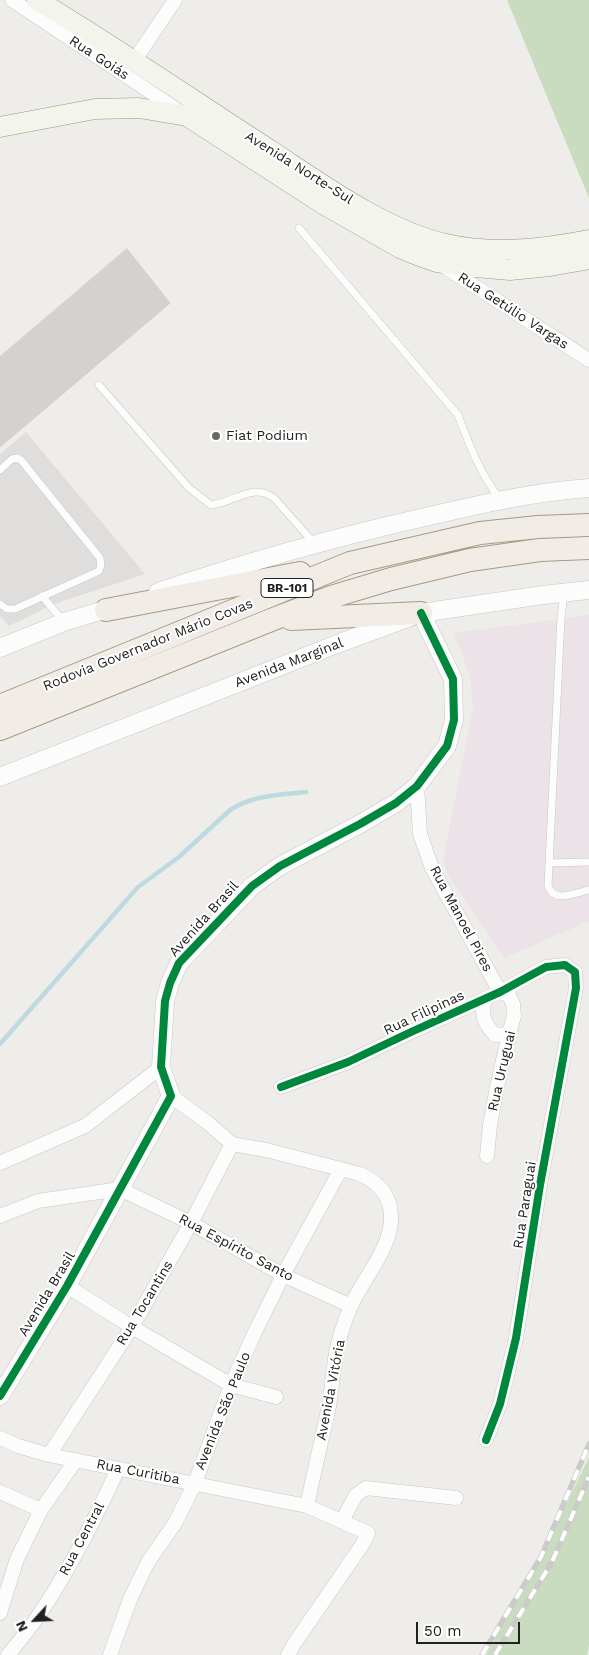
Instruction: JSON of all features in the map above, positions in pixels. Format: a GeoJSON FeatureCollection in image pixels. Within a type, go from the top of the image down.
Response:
{"type":"FeatureCollection","features":[{"type":"Feature","properties":{"kind":"main road","name":"Avenida Norte-Sul"},"geometry":{"type":"LineString","coordinates":[[37,0],[332,190],[415,235],[447,245],[499,250],[525,250],[589,240]]}},
{"type":"Feature","properties":{"kind":"main road"},"geometry":{"type":"LineString","coordinates":[[0,127],[96,109],[139,108],[187,116]]}},
{"type":"Feature","properties":{"kind":"main road","name":"Avenida Norte-Sul"},"geometry":{"type":"LineString","coordinates":[[187,116],[323,204],[400,248],[438,262],[510,270],[550,266],[589,259]]}},
{"type":"Feature","properties":{"kind":"main road","name":"Rodovia Governador Mário Covas"},"geometry":{"type":"LineString","coordinates":[[0,706],[350,563],[480,533],[538,527],[589,525]]}},
{"type":"Feature","properties":{"kind":"main road","name":"Rodovia Governador Mário Covas"},"geometry":{"type":"LineString","coordinates":[[0,729],[270,620],[331,597],[392,578],[470,560],[540,550],[589,548]]}},
{"type":"Feature","properties":{"kind":"main road"},"geometry":{"type":"LineString","coordinates":[[106,610],[350,563]]}},
{"type":"Feature","properties":{"kind":"main road"},"geometry":{"type":"LineString","coordinates":[[270,620],[421,614]]}},
{"type":"Feature","properties":{"kind":"street","name":"Rua Goiás"},"geometry":{"type":"LineString","coordinates":[[12,0],[187,116]]}},
{"type":"Feature","properties":{"kind":"street"},"geometry":{"type":"LineString","coordinates":[[134,61],[175,0]]}},
{"type":"Feature","properties":{"kind":"street","name":"Rua Getúlio Vargas"},"geometry":{"type":"LineString","coordinates":[[438,262],[589,360]]}},
{"type":"Feature","properties":{"kind":"street"},"geometry":{"type":"LineString","coordinates":[[0,648],[64,622],[106,610],[219,571],[315,544],[500,499],[589,488]]}},
{"type":"Feature","properties":{"kind":"street","name":"Avenida Marginal"},"geometry":{"type":"LineString","coordinates":[[0,776],[328,647],[421,614],[589,590]]}},
{"type":"Feature","properties":{"kind":"street","name":"Avenida Brasil"},"geometry":{"type":"LineString","coordinates":[[0,1396],[67,1286],[171,1096],[161,1067],[165,1001],[179,962],[252,886],[280,866],[396,803],[417,786],[447,746],[454,720],[453,679],[421,614]]}},
{"type":"Feature","properties":{"kind":"street","name":"Rua Manoel Pires"},"geometry":{"type":"LineString","coordinates":[[417,786],[420,834],[432,868],[500,992]]}},
{"type":"Feature","properties":{"kind":"street","name":"Rua Filipinas"},"geometry":{"type":"LineString","coordinates":[[281,1087],[348,1062],[500,992],[546,967],[565,965],[574,972]]}},
{"type":"Feature","properties":{"kind":"street","name":"Rua Paraguai"},"geometry":{"type":"LineString","coordinates":[[486,1440],[500,1404],[516,1338],[540,1185],[576,988],[574,972]]}},
{"type":"Feature","properties":{"kind":"street","name":"Rua Uruguai"},"geometry":{"type":"LineString","coordinates":[[487,1156],[490,1125],[508,1034],[514,1016],[513,1004],[509,995],[500,992]]}},
{"type":"Feature","properties":{"kind":"street"},"geometry":{"type":"LineString","coordinates":[[485,999],[482,1012],[488,1027],[495,1035],[508,1034]]}},
{"type":"Feature","properties":{"kind":"street"},"geometry":{"type":"LineString","coordinates":[[0,1163],[85,1126],[161,1067]]}},
{"type":"Feature","properties":{"kind":"street"},"geometry":{"type":"LineString","coordinates":[[171,1096],[208,1123],[232,1144]]}},
{"type":"Feature","properties":{"kind":"street","name":"Avenida Vitória"},"geometry":{"type":"LineString","coordinates":[[232,1144],[266,1150],[360,1174],[377,1183],[388,1200],[391,1225],[384,1247],[351,1306],[336,1352],[329,1405],[306,1506]]}},
{"type":"Feature","properties":{"kind":"street","name":"Rua Tocantins"},"geometry":{"type":"LineString","coordinates":[[49,1455],[132,1328],[192,1223],[232,1144]]}},
{"type":"Feature","properties":{"kind":"street","name":"Avenida São Paulo"},"geometry":{"type":"LineString","coordinates":[[110,1655],[130,1597],[148,1562],[176,1523],[195,1483],[230,1384],[283,1275],[341,1169]]}},
{"type":"Feature","properties":{"kind":"street"},"geometry":{"type":"LineString","coordinates":[[0,1216],[38,1200],[120,1190]]}},
{"type":"Feature","properties":{"kind":"street","name":"Rua Espírito Santo"},"geometry":{"type":"LineString","coordinates":[[120,1190],[192,1223],[283,1275],[351,1306]]}},
{"type":"Feature","properties":{"kind":"street"},"geometry":{"type":"LineString","coordinates":[[67,1286],[132,1328],[230,1384],[276,1397]]}},
{"type":"Feature","properties":{"kind":"street","name":"Rua Curitiba"},"geometry":{"type":"LineString","coordinates":[[0,1438],[18,1446],[49,1455],[306,1506]]}},
{"type":"Feature","properties":{"kind":"street"},"geometry":{"type":"LineString","coordinates":[[0,1613],[17,1559],[41,1510],[76,1460]]}},
{"type":"Feature","properties":{"kind":"street","name":"Rua Central"},"geometry":{"type":"LineString","coordinates":[[8,1655],[35,1621],[57,1586],[118,1470]]}},
{"type":"Feature","properties":{"kind":"street"},"geometry":{"type":"LineString","coordinates":[[342,1521],[356,1495],[366,1488],[456,1498]]}},
{"type":"Feature","properties":{"kind":"street"},"geometry":{"type":"LineString","coordinates":[[0,1492],[41,1510]]}},
{"type":"Feature","properties":{"kind":"street"},"geometry":{"type":"LineString","coordinates":[[288,1655],[362,1545],[368,1533],[306,1506]]}},
{"type":"Feature","properties":{"kind":"lane"},"geometry":{"type":"LineString","coordinates":[[299,228],[458,415],[475,456],[490,486],[500,499]]}},
{"type":"Feature","properties":{"kind":"lane"},"geometry":{"type":"LineString","coordinates":[[99,385],[189,488],[211,505],[219,504],[254,490],[266,492],[274,498],[315,544]]}},
{"type":"Feature","properties":{"kind":"lane"},"geometry":{"type":"LineString","coordinates":[[0,470],[12,459],[17,458],[21,460],[100,558],[101,565],[99,571],[15,609],[7,609],[0,604]]}},
{"type":"Feature","properties":{"kind":"lane"},"geometry":{"type":"LineString","coordinates":[[564,593],[561,618],[548,885],[550,892],[556,896],[589,890]]}},
{"type":"Feature","properties":{"kind":"lane"},"geometry":{"type":"LineString","coordinates":[[42,596],[64,622]]}},
{"type":"Feature","properties":{"kind":"lane"},"geometry":{"type":"LineString","coordinates":[[549,863],[589,862]]}},
{"type":"Feature","properties":{"kind":"shaded area"},"geometry":{"type":"Polygon","coordinates":[[[26,432],[145,574],[54,604],[9,626],[0,616],[0,454],[26,432]]]}},
{"type":"Feature","properties":{"kind":"shaded area"},"geometry":{"type":"Polygon","coordinates":[[[589,615],[589,921],[504,958],[449,877],[443,860],[473,708],[470,676],[454,633],[589,615]]]}},
{"type":"Feature","properties":{"kind":"green space"},"geometry":{"type":"Polygon","coordinates":[[[507,0],[589,0],[589,198],[507,0]]]}},
{"type":"Feature","properties":{"kind":"green space"},"geometry":{"type":"Polygon","coordinates":[[[589,1457],[589,1646],[587,1655],[486,1655],[540,1559],[589,1457]]]}},
{"type":"Feature","properties":{"kind":"building"},"geometry":{"type":"Polygon","coordinates":[[[127,249],[170,303],[0,447],[0,357],[127,249]]]}},
{"type":"Feature","properties":{"kind":"waterway"},"geometry":{"type":"LineString","coordinates":[[0,1044],[138,887],[179,857],[230,810],[248,801],[306,792]]}},
{"type":"Feature","properties":{"kind":"railway"},"geometry":{"type":"LineString","coordinates":[[482,1655],[541,1557],[589,1444]]}},
{"type":"Feature","properties":{"kind":"railway"},"geometry":{"type":"LineString","coordinates":[[495,1655],[552,1562],[589,1477]]}},
{"type":"Feature","properties":{"kind":"cycle path"},"geometry":{"type":"LineString","coordinates":[[0,1396],[67,1286],[171,1096],[161,1067],[165,1001],[170,983],[179,963],[252,886],[280,866],[396,803],[417,786],[447,746],[454,720],[453,679],[421,613]]}},
{"type":"Feature","properties":{"kind":"cycle path"},"geometry":{"type":"LineString","coordinates":[[281,1087],[348,1062],[500,992],[546,967],[565,965],[575,972],[576,988],[540,1185],[516,1338],[500,1404],[486,1440]]}},
{"type":"Feature","properties":{"kind":"place","name":"Fiat Podium"},"geometry":{"type":"Point","coordinates":[216,436]}}]}
